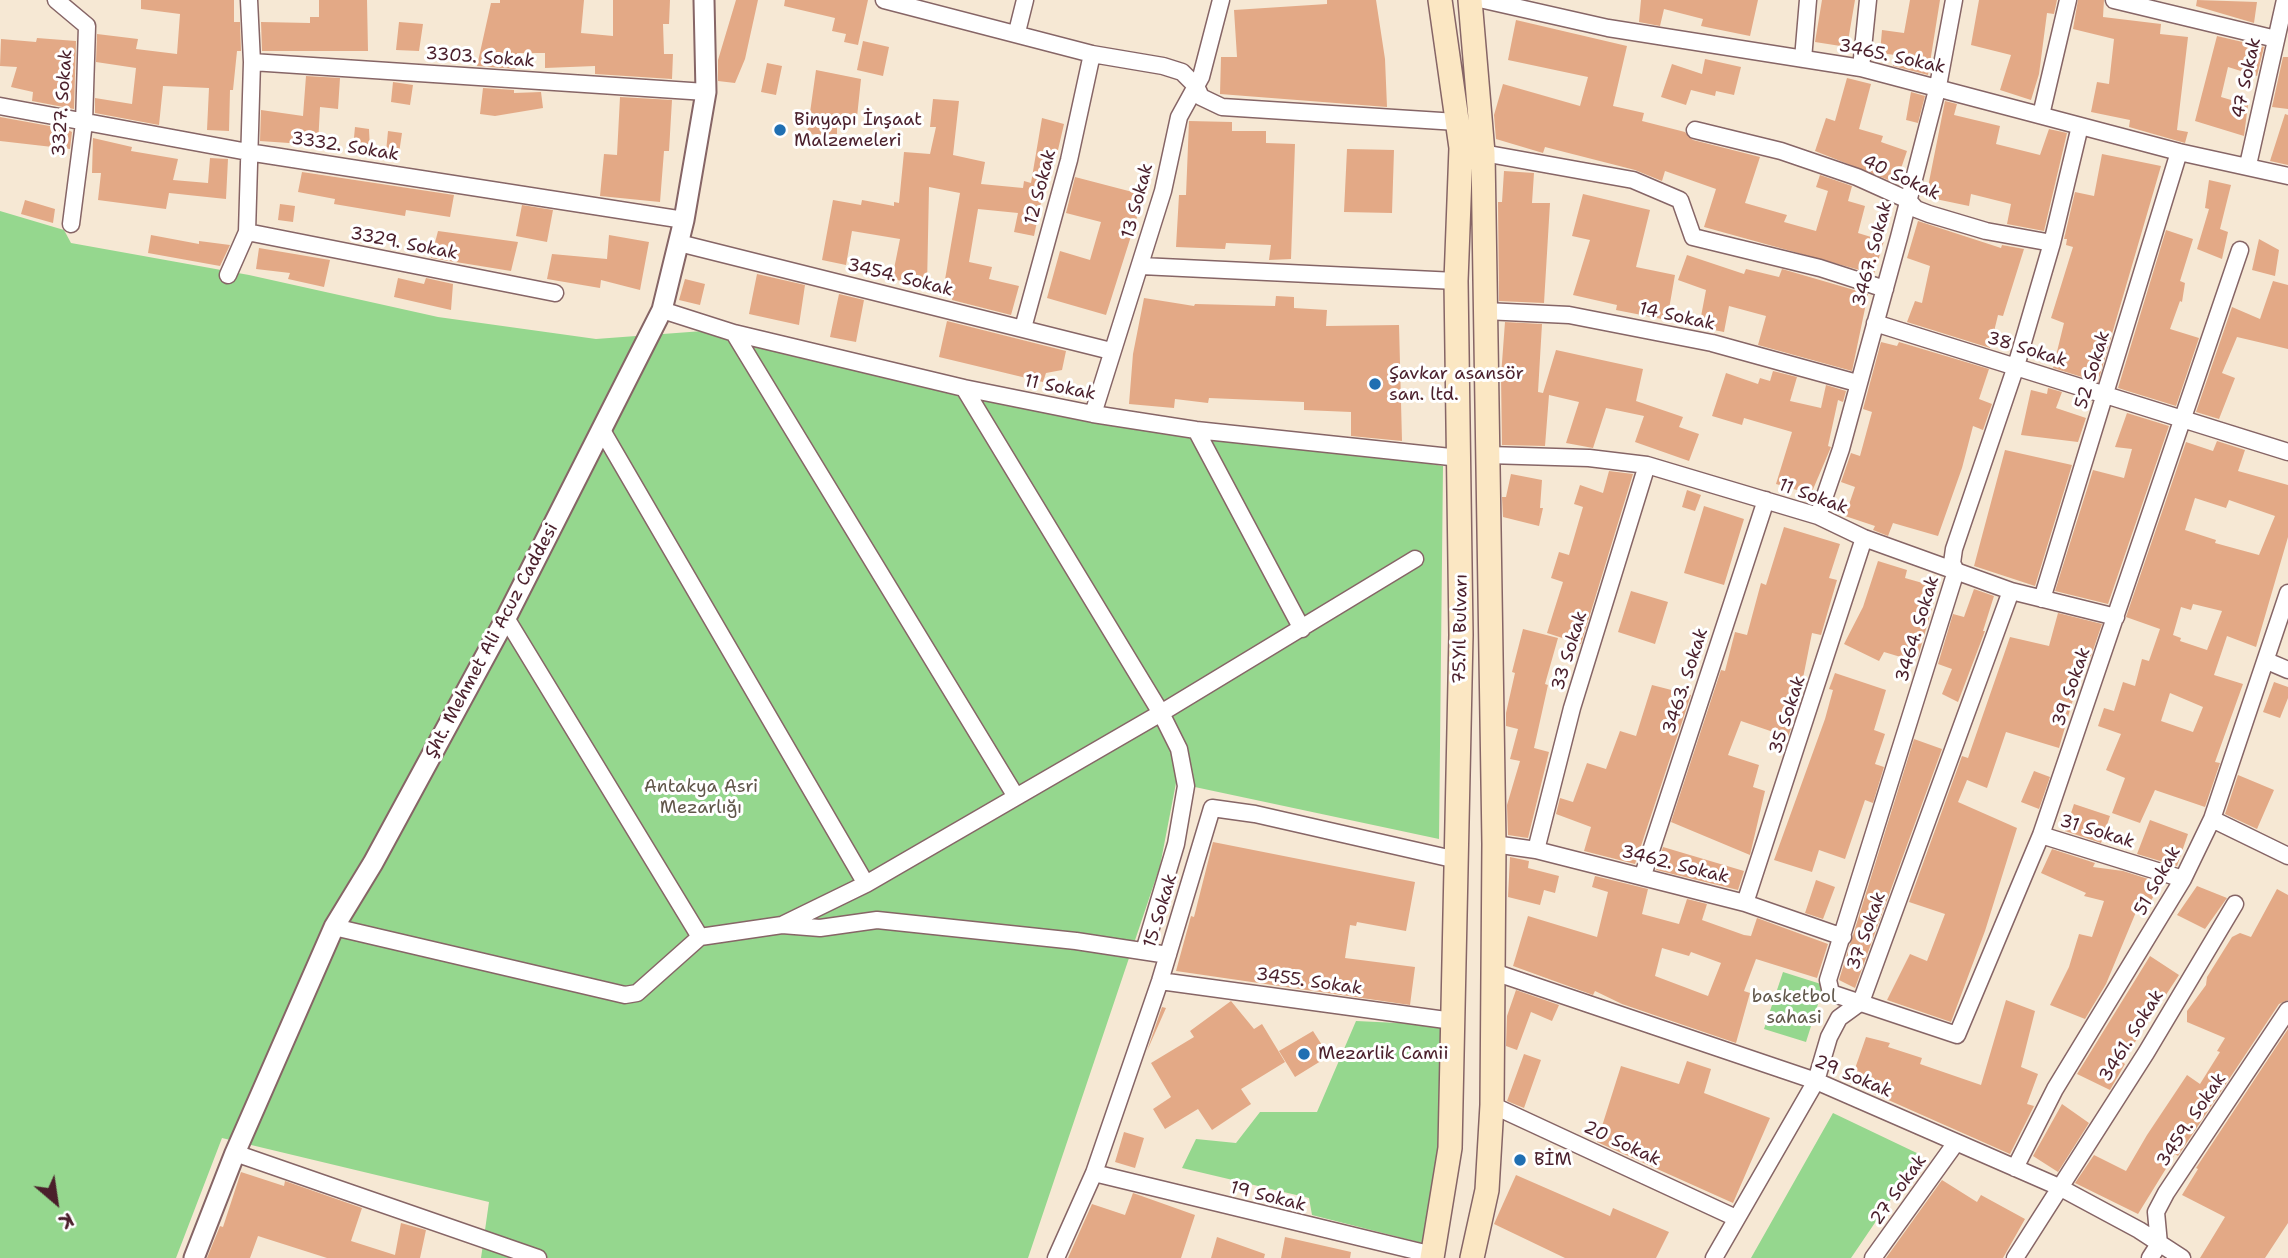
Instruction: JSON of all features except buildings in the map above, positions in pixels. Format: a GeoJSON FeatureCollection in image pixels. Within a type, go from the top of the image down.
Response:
{"type":"FeatureCollection","features":[{"type":"Feature","properties":{"kind":"main road","name":"75.Yıl Bulvarı"},"geometry":{"type":"LineString","coordinates":[[1433,1256],[1450,1148],[1461,635],[1456,281],[1461,148],[1440,0]]}},
{"type":"Feature","properties":{"kind":"main road","name":"75.Yıl Bulvarı"},"geometry":{"type":"LineString","coordinates":[[1469,0],[1483,153],[1494,844],[1492,1105],[1487,1190],[1472,1258]]}},
{"type":"Feature","properties":{"kind":"street","name":"3327. Sokak"},"geometry":{"type":"LineString","coordinates":[[56,0],[87,26],[84,123],[71,223]]}},
{"type":"Feature","properties":{"kind":"street"},"geometry":{"type":"LineString","coordinates":[[228,275],[247,232],[252,62],[249,0]]}},
{"type":"Feature","properties":{"kind":"street","name":"Şht. Mehmet Ali Acuz Caddesi"},"geometry":{"type":"LineString","coordinates":[[194,1258],[235,1153],[334,927],[373,863],[506,618],[603,432],[662,310],[684,220],[706,92],[704,0]]}},
{"type":"Feature","properties":{"kind":"street"},"geometry":{"type":"LineString","coordinates":[[1017,32],[1026,0]]}},
{"type":"Feature","properties":{"kind":"street","name":"13 Sokak"},"geometry":{"type":"LineString","coordinates":[[1093,414],[1163,191],[1179,117],[1201,77],[1221,0]]}},
{"type":"Feature","properties":{"kind":"street","name":"3465. Sokak"},"geometry":{"type":"LineString","coordinates":[[1484,0],[1608,28],[1861,68],[1938,86],[2179,152],[2248,165],[2288,176]]}},
{"type":"Feature","properties":{"kind":"street"},"geometry":{"type":"LineString","coordinates":[[1803,59],[1808,0]]}},
{"type":"Feature","properties":{"kind":"street"},"geometry":{"type":"LineString","coordinates":[[1861,68],[1868,0]]}},
{"type":"Feature","properties":{"kind":"street","name":"3467. Sokak"},"geometry":{"type":"LineString","coordinates":[[1818,516],[1831,482],[1885,289],[1938,86],[1954,0]]}},
{"type":"Feature","properties":{"kind":"street"},"geometry":{"type":"LineString","coordinates":[[2041,115],[2068,0]]}},
{"type":"Feature","properties":{"kind":"street"},"geometry":{"type":"LineString","coordinates":[[2113,0],[2276,39]]}},
{"type":"Feature","properties":{"kind":"street","name":"47 Sokak"},"geometry":{"type":"LineString","coordinates":[[2248,165],[2285,0]]}},
{"type":"Feature","properties":{"kind":"street"},"geometry":{"type":"LineString","coordinates":[[892,1],[1092,54],[1163,66],[1182,72],[1196,86],[1201,97],[1222,107],[1457,121]]}},
{"type":"Feature","properties":{"kind":"street","name":"12 Sokak"},"geometry":{"type":"LineString","coordinates":[[1023,328],[1069,160],[1092,54]]}},
{"type":"Feature","properties":{"kind":"street","name":"3303. Sokak"},"geometry":{"type":"LineString","coordinates":[[252,62],[706,92]]}},
{"type":"Feature","properties":{"kind":"street","name":"3332. Sokak"},"geometry":{"type":"LineString","coordinates":[[0,106],[248,152],[684,220]]}},
{"type":"Feature","properties":{"kind":"street","name":"3464. Sokak"},"geometry":{"type":"LineString","coordinates":[[1861,1002],[1831,993],[1828,980],[1956,571],[1952,563],[1954,549],[2016,366],[2052,243],[2080,125]]}},
{"type":"Feature","properties":{"kind":"street","name":"40 Sokak"},"geometry":{"type":"LineString","coordinates":[[1695,130],[1781,151],[1857,177],[1908,200],[1916,209],[1929,214],[1986,231],[2052,243]]}},
{"type":"Feature","properties":{"kind":"street","name":"52 Sokak"},"geometry":{"type":"LineString","coordinates":[[2042,599],[2179,152]]}},
{"type":"Feature","properties":{"kind":"street"},"geometry":{"type":"LineString","coordinates":[[1483,153],[1633,180],[1680,200],[1693,237],[1820,268],[1885,289]]}},
{"type":"Feature","properties":{"kind":"street","name":"3329. Sokak"},"geometry":{"type":"LineString","coordinates":[[247,232],[555,293]]}},
{"type":"Feature","properties":{"kind":"street","name":"3454. Sokak"},"geometry":{"type":"LineString","coordinates":[[679,243],[1111,351]]}},
{"type":"Feature","properties":{"kind":"street","name":"39 Sokak"},"geometry":{"type":"LineString","coordinates":[[1861,1002],[1958,1035],[2041,835],[2240,250]]}},
{"type":"Feature","properties":{"kind":"street"},"geometry":{"type":"LineString","coordinates":[[1141,266],[1456,281]]}},
{"type":"Feature","properties":{"kind":"street","name":"11 Sokak"},"geometry":{"type":"LineString","coordinates":[[662,310],[734,333],[964,388],[1093,414],[1196,430],[1460,458]]}},
{"type":"Feature","properties":{"kind":"street","name":"14 Sokak"},"geometry":{"type":"LineString","coordinates":[[1485,311],[1582,317],[1712,343],[1857,383]]}},
{"type":"Feature","properties":{"kind":"street","name":"38 Sokak"},"geometry":{"type":"LineString","coordinates":[[1875,323],[2288,452]]}},
{"type":"Feature","properties":{"kind":"street"},"geometry":{"type":"LineString","coordinates":[[734,333],[1015,795]]}},
{"type":"Feature","properties":{"kind":"street"},"geometry":{"type":"LineString","coordinates":[[964,388],[1161,713],[1179,749],[1186,786],[1176,844],[1144,951]]}},
{"type":"Feature","properties":{"kind":"street"},"geometry":{"type":"LineString","coordinates":[[1196,430],[1302,629]]}},
{"type":"Feature","properties":{"kind":"street"},"geometry":{"type":"LineString","coordinates":[[603,432],[866,884]]}},
{"type":"Feature","properties":{"kind":"street","name":"11 Sokak"},"geometry":{"type":"LineString","coordinates":[[1488,455],[1589,458],[1647,465],[1818,516],[1864,538],[2011,591],[2116,617]]}},
{"type":"Feature","properties":{"kind":"street","name":"33 Sokak"},"geometry":{"type":"LineString","coordinates":[[1536,850],[1572,708],[1647,465]]}},
{"type":"Feature","properties":{"kind":"street","name":"3463. Sokak"},"geometry":{"type":"LineString","coordinates":[[1643,876],[1766,500]]}},
{"type":"Feature","properties":{"kind":"street","name":"35 Sokak"},"geometry":{"type":"LineString","coordinates":[[1745,902],[1864,538]]}},
{"type":"Feature","properties":{"kind":"street"},"geometry":{"type":"LineString","coordinates":[[782,925],[866,884],[1015,795],[1161,713],[1415,559]]}},
{"type":"Feature","properties":{"kind":"street","name":"37 Sokak"},"geometry":{"type":"LineString","coordinates":[[1714,1258],[1816,1081],[1829,1037],[1839,1018],[1861,1002],[2011,591]]}},
{"type":"Feature","properties":{"kind":"street","name":"51 Sokak"},"geometry":{"type":"LineString","coordinates":[[2015,1168],[2056,1089],[2183,878],[2212,819],[2288,593]]}},
{"type":"Feature","properties":{"kind":"street"},"geometry":{"type":"LineString","coordinates":[[506,618],[700,937]]}},
{"type":"Feature","properties":{"kind":"street"},"geometry":{"type":"LineString","coordinates":[[2267,661],[2288,670]]}},
{"type":"Feature","properties":{"kind":"street","name":"15 Sokak"},"geometry":{"type":"LineString","coordinates":[[1056,1258],[1094,1173],[1160,981],[1212,808],[1255,814],[1457,860]]}},
{"type":"Feature","properties":{"kind":"street"},"geometry":{"type":"LineString","coordinates":[[2212,819],[2288,856]]}},
{"type":"Feature","properties":{"kind":"street","name":"31 Sokak"},"geometry":{"type":"LineString","coordinates":[[2041,835],[2183,878]]}},
{"type":"Feature","properties":{"kind":"street","name":"3462. Sokak"},"geometry":{"type":"LineString","coordinates":[[1494,844],[1536,850],[1745,902],[1843,937]]}},
{"type":"Feature","properties":{"kind":"street","name":"3461. Sokak"},"geometry":{"type":"LineString","coordinates":[[2015,1258],[2147,1053],[2235,904]]}},
{"type":"Feature","properties":{"kind":"street"},"geometry":{"type":"LineString","coordinates":[[334,927],[625,995],[637,993],[700,937],[782,925],[820,928],[877,920],[1168,955]]}},
{"type":"Feature","properties":{"kind":"street","name":"29 Sokak"},"geometry":{"type":"LineString","coordinates":[[1491,971],[1816,1081],[2059,1188],[2155,1251],[2182,1258]]}},
{"type":"Feature","properties":{"kind":"street","name":"3455. Sokak"},"geometry":{"type":"LineString","coordinates":[[1160,981],[1453,1021]]}},
{"type":"Feature","properties":{"kind":"street","name":"3459. Sokak"},"geometry":{"type":"LineString","coordinates":[[2155,1251],[2156,1212],[2166,1193],[2288,1010]]}},
{"type":"Feature","properties":{"kind":"street","name":"20 Sokak"},"geometry":{"type":"LineString","coordinates":[[1492,1105],[1736,1218]]}},
{"type":"Feature","properties":{"kind":"street","name":"27 Sokak"},"geometry":{"type":"LineString","coordinates":[[1873,1258],[1955,1144]]}},
{"type":"Feature","properties":{"kind":"street"},"geometry":{"type":"LineString","coordinates":[[235,1153],[538,1258]]}},
{"type":"Feature","properties":{"kind":"street","name":"19 Sokak"},"geometry":{"type":"LineString","coordinates":[[1094,1173],[1433,1256]]}},
{"type":"Feature","properties":{"kind":"green space","name":"Antakya Asri Mezarlığı"},"geometry":{"type":"Polygon","coordinates":[[[0,211],[64,230],[71,243],[249,275],[438,317],[596,339],[703,331],[924,378],[1443,466],[1439,839],[1176,783],[1160,866],[1028,1258],[481,1258],[489,1202],[222,1138],[176,1258],[0,1258],[0,211]]]}},
{"type":"Feature","properties":{"kind":"green space","name":"basketbol sahasi"},"geometry":{"type":"Polygon","coordinates":[[[1783,972],[1824,985],[1806,1042],[1764,1029],[1783,972]]]}},
{"type":"Feature","properties":{"kind":"green space"},"geometry":{"type":"Polygon","coordinates":[[[1356,1021],[1441,1025],[1440,1146],[1426,1244],[1312,1215],[1309,1198],[1182,1168],[1196,1139],[1236,1143],[1260,1112],[1317,1112],[1356,1021]]]}},
{"type":"Feature","properties":{"kind":"green space"},"geometry":{"type":"Polygon","coordinates":[[[1833,1113],[1921,1155],[1851,1258],[1751,1258],[1833,1113]]]}},
{"type":"Feature","properties":{"kind":"place","name":"Binyapı İnşaat Malzemeleri"},"geometry":{"type":"Point","coordinates":[780,130]}},
{"type":"Feature","properties":{"kind":"place","name":"Şavkar asansör san. ltd."},"geometry":{"type":"Point","coordinates":[1375,384]}},
{"type":"Feature","properties":{"kind":"place","name":"Mezarlik Camii"},"geometry":{"type":"Point","coordinates":[1304,1054]}},
{"type":"Feature","properties":{"kind":"place","name":"BİM"},"geometry":{"type":"Point","coordinates":[1520,1160]}}]}
